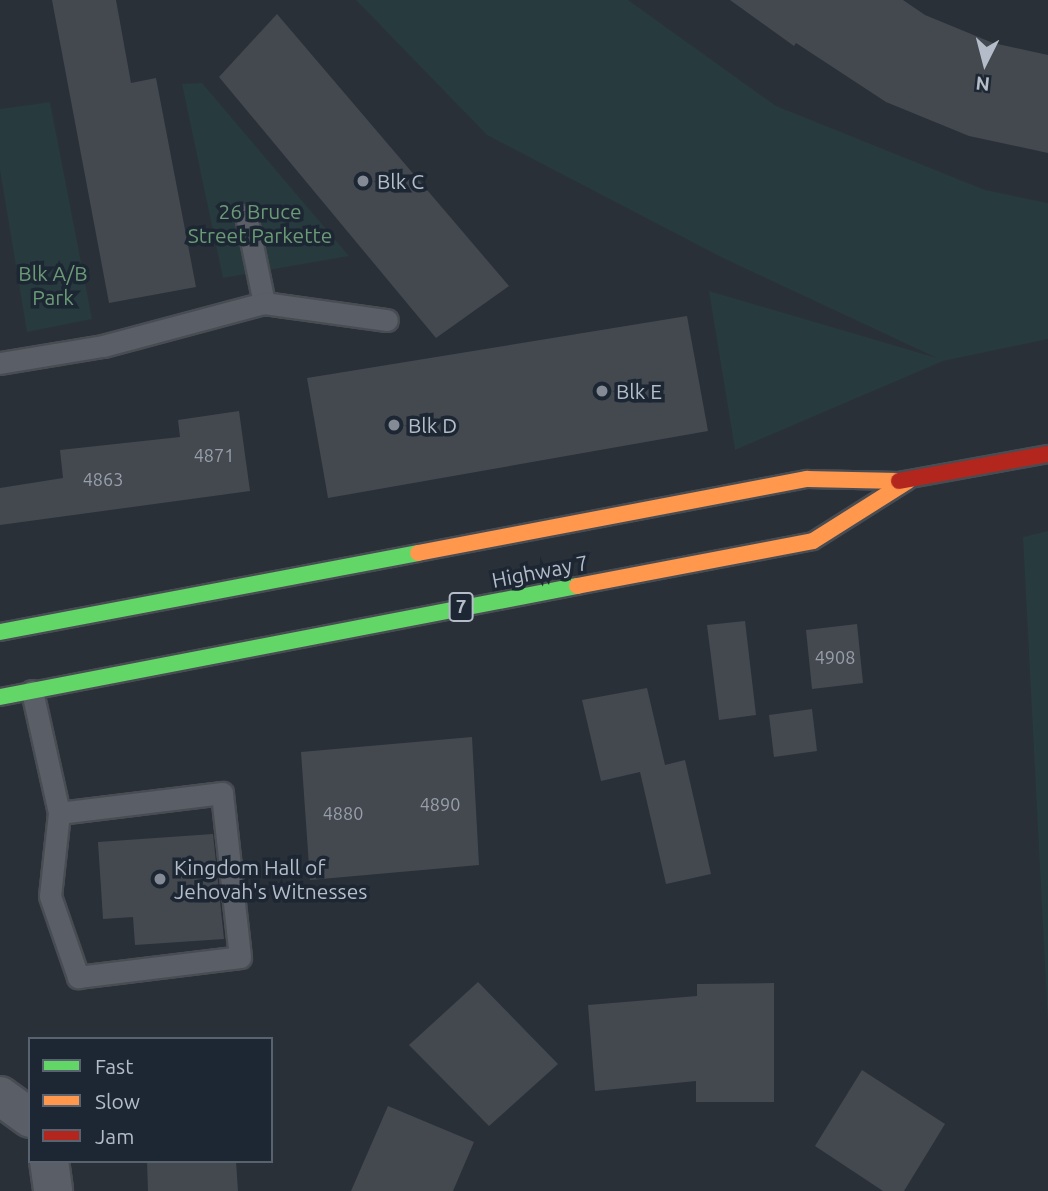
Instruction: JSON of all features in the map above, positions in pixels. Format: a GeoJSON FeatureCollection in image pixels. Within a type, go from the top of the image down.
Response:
{"type":"FeatureCollection","features":[{"type":"Feature","properties":{"kind":"main road","name":"Highway 7"},"geometry":{"type":"LineString","coordinates":[[0,632],[807,479],[908,481],[1048,454]]}},
{"type":"Feature","properties":{"kind":"main road","name":"Highway 7"},"geometry":{"type":"LineString","coordinates":[[0,698],[813,541],[908,481]]}},
{"type":"Feature","properties":{"kind":"street"},"geometry":{"type":"LineString","coordinates":[[0,1096],[28,1117]]}},
{"type":"Feature","properties":{"kind":"street"},"geometry":{"type":"LineString","coordinates":[[48,1163],[53,1191]]}},
{"type":"Feature","properties":{"kind":"lane"},"geometry":{"type":"LineString","coordinates":[[246,216],[264,303]]}},
{"type":"Feature","properties":{"kind":"lane"},"geometry":{"type":"LineString","coordinates":[[0,363],[103,346],[264,303],[387,320]]}},
{"type":"Feature","properties":{"kind":"lane"},"geometry":{"type":"LineString","coordinates":[[32,691],[59,813],[50,896],[78,977],[240,957],[222,793],[59,813]]}},
{"type":"Feature","properties":{"kind":"green space"},"geometry":{"type":"Polygon","coordinates":[[[356,0],[628,0],[776,106],[985,190],[1048,203],[1048,339],[943,361],[735,450],[709,291],[937,358],[723,258],[487,135],[356,0]]]}},
{"type":"Feature","properties":{"kind":"green space","name":"26 Bruce Street Parkette"},"geometry":{"type":"Polygon","coordinates":[[[202,83],[349,256],[223,278],[182,84],[202,83]]]}},
{"type":"Feature","properties":{"kind":"green space","name":"Blk A/B Park"},"geometry":{"type":"Polygon","coordinates":[[[50,102],[92,319],[27,332],[0,170],[0,109],[50,102]]]}},
{"type":"Feature","properties":{"kind":"green space"},"geometry":{"type":"Polygon","coordinates":[[[1048,531],[1048,1024],[1023,537],[1048,531]]]}},
{"type":"Feature","properties":{"kind":"building"},"geometry":{"type":"Polygon","coordinates":[[[52,0],[116,0],[131,83],[156,78],[196,287],[109,303],[52,0]]]}},
{"type":"Feature","properties":{"kind":"building"},"geometry":{"type":"Polygon","coordinates":[[[730,0],[903,0],[925,15],[993,43],[1048,55],[1048,153],[969,136],[886,102],[796,43],[794,46],[730,0]]]}},
{"type":"Feature","properties":{"kind":"building","name":"Blk C"},"geometry":{"type":"Polygon","coordinates":[[[277,14],[509,286],[436,338],[219,77],[277,14]]]}},
{"type":"Feature","properties":{"kind":"building"},"geometry":{"type":"Polygon","coordinates":[[[687,316],[708,431],[328,498],[307,378],[687,316]]]}},
{"type":"Feature","properties":{"kind":"building"},"geometry":{"type":"Polygon","coordinates":[[[239,411],[250,491],[0,525],[0,488],[63,478],[60,450],[180,437],[178,420],[239,411]]]}},
{"type":"Feature","properties":{"kind":"building"},"geometry":{"type":"Polygon","coordinates":[[[745,621],[756,715],[719,720],[707,625],[745,621]]]}},
{"type":"Feature","properties":{"kind":"building"},"geometry":{"type":"Polygon","coordinates":[[[857,624],[863,683],[812,689],[806,630],[857,624]]]}},
{"type":"Feature","properties":{"kind":"building"},"geometry":{"type":"Polygon","coordinates":[[[647,688],[665,765],[685,760],[711,874],[666,884],[640,772],[601,781],[582,700],[647,688]]]}},
{"type":"Feature","properties":{"kind":"building"},"geometry":{"type":"Polygon","coordinates":[[[812,709],[817,751],[774,757],[769,715],[812,709]]]}},
{"type":"Feature","properties":{"kind":"building"},"geometry":{"type":"Polygon","coordinates":[[[472,737],[479,865],[310,880],[301,752],[472,737]]]}},
{"type":"Feature","properties":{"kind":"building","name":"Kingdom Hall of Jehovah's Witnesses"},"geometry":{"type":"Polygon","coordinates":[[[213,834],[224,939],[135,945],[133,917],[103,919],[98,842],[213,834]]]}},
{"type":"Feature","properties":{"kind":"building"},"geometry":{"type":"Polygon","coordinates":[[[478,982],[558,1064],[489,1126],[409,1045],[478,982]]]}},
{"type":"Feature","properties":{"kind":"building"},"geometry":{"type":"Polygon","coordinates":[[[774,983],[774,1102],[696,1102],[696,1081],[595,1091],[588,1005],[697,996],[697,984],[774,983]]]}},
{"type":"Feature","properties":{"kind":"building"},"geometry":{"type":"Polygon","coordinates":[[[862,1070],[945,1124],[904,1191],[883,1191],[815,1146],[862,1070]]]}},
{"type":"Feature","properties":{"kind":"building"},"geometry":{"type":"Polygon","coordinates":[[[388,1106],[474,1142],[453,1191],[351,1191],[388,1106]]]}},
{"type":"Feature","properties":{"kind":"building"},"geometry":{"type":"Polygon","coordinates":[[[147,1163],[236,1163],[238,1191],[148,1191],[147,1163]]]}},
{"type":"Feature","properties":{"kind":"traffic: fast"},"geometry":{"type":"LineString","coordinates":[[0,632],[418,553]]}},
{"type":"Feature","properties":{"kind":"traffic: fast"},"geometry":{"type":"LineString","coordinates":[[0,697],[577,586]]}},
{"type":"Feature","properties":{"kind":"traffic: slow"},"geometry":{"type":"LineString","coordinates":[[418,553],[807,479],[899,481]]}},
{"type":"Feature","properties":{"kind":"traffic: slow"},"geometry":{"type":"LineString","coordinates":[[577,586],[813,541],[908,481]]}},
{"type":"Feature","properties":{"kind":"traffic: jam"},"geometry":{"type":"LineString","coordinates":[[899,481],[1048,454]]}},
{"type":"Feature","properties":{"kind":"place","name":"Blk C"},"geometry":{"type":"Point","coordinates":[363,181]}},
{"type":"Feature","properties":{"kind":"place","name":"Blk E"},"geometry":{"type":"Point","coordinates":[602,391]}},
{"type":"Feature","properties":{"kind":"place","name":"Blk D"},"geometry":{"type":"Point","coordinates":[394,425]}},
{"type":"Feature","properties":{"kind":"place","name":"Kingdom Hall of Jehovah's Witnesses"},"geometry":{"type":"Point","coordinates":[160,879]}}]}
